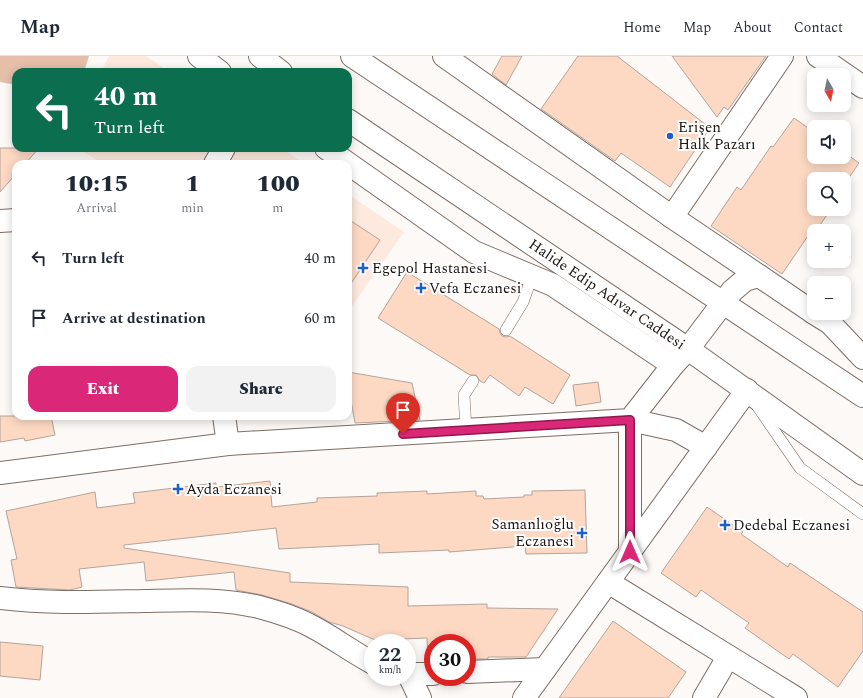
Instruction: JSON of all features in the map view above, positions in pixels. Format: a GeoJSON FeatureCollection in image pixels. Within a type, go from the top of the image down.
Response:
{"type":"FeatureCollection","features":[{"type":"Feature","properties":{"kind":"street"},"geometry":{"type":"LineString","coordinates":[[199,56],[215,68]]}},
{"type":"Feature","properties":{"kind":"street"},"geometry":{"type":"LineString","coordinates":[[260,56],[276,68]]}},
{"type":"Feature","properties":{"kind":"street"},"geometry":{"type":"LineString","coordinates":[[352,56],[722,304],[863,396]]}},
{"type":"Feature","properties":{"kind":"street"},"geometry":{"type":"LineString","coordinates":[[444,56],[672,217],[807,308]]}},
{"type":"Feature","properties":{"kind":"street"},"geometry":{"type":"LineString","coordinates":[[672,217],[782,56]]}},
{"type":"Feature","properties":{"kind":"street"},"geometry":{"type":"LineString","coordinates":[[818,56],[863,87]]}},
{"type":"Feature","properties":{"kind":"street","name":"Halide Edip Adıvar Caddesi"},"geometry":{"type":"LineString","coordinates":[[352,123],[688,349],[863,474]]}},
{"type":"Feature","properties":{"kind":"street"},"geometry":{"type":"LineString","coordinates":[[332,152],[343,160]]}},
{"type":"Feature","properties":{"kind":"street"},"geometry":{"type":"LineString","coordinates":[[352,166],[474,252],[552,286],[673,365]]}},
{"type":"Feature","properties":{"kind":"street"},"geometry":{"type":"LineString","coordinates":[[0,221],[12,220]]}},
{"type":"Feature","properties":{"kind":"street"},"geometry":{"type":"LineString","coordinates":[[630,552],[630,420],[673,365],[688,349],[732,291],[745,280],[758,276]]}},
{"type":"Feature","properties":{"kind":"street"},"geometry":{"type":"LineString","coordinates":[[825,320],[830,323],[863,358]]}},
{"type":"Feature","properties":{"kind":"street"},"geometry":{"type":"LineString","coordinates":[[524,698],[747,390]]}},
{"type":"Feature","properties":{"kind":"street"},"geometry":{"type":"LineString","coordinates":[[225,420],[228,444]]}},
{"type":"Feature","properties":{"kind":"street"},"geometry":{"type":"LineString","coordinates":[[0,473],[228,444],[630,420],[676,430],[706,446]]}},
{"type":"Feature","properties":{"kind":"street"},"geometry":{"type":"LineString","coordinates":[[608,582],[796,698]]}},
{"type":"Feature","properties":{"kind":"street"},"geometry":{"type":"LineString","coordinates":[[0,598],[16,600],[89,602],[192,600],[238,603],[287,616],[313,627],[364,658]]}},
{"type":"Feature","properties":{"kind":"street"},"geometry":{"type":"LineString","coordinates":[[704,698],[728,657]]}},
{"type":"Feature","properties":{"kind":"street"},"geometry":{"type":"LineString","coordinates":[[476,672],[545,669]]}},
{"type":"Feature","properties":{"kind":"street"},"geometry":{"type":"LineString","coordinates":[[414,686],[420,698]]}},
{"type":"Feature","properties":{"kind":"lane"},"geometry":{"type":"LineString","coordinates":[[506,330],[523,302],[532,277]]}},
{"type":"Feature","properties":{"kind":"lane"},"geometry":{"type":"LineString","coordinates":[[466,430],[464,395],[473,381]]}},
{"type":"Feature","properties":{"kind":"lane"},"geometry":{"type":"LineString","coordinates":[[747,390],[800,468],[863,514]]}},
{"type":"Feature","properties":{"kind":"shaded area"},"geometry":{"type":"Polygon","coordinates":[[[0,56],[89,56],[85,68],[12,68],[12,84],[0,82],[0,56]]]}},
{"type":"Feature","properties":{"kind":"shaded area"},"geometry":{"type":"Polygon","coordinates":[[[109,56],[146,56],[164,68],[103,68],[109,56]]]}},
{"type":"Feature","properties":{"kind":"shaded area"},"geometry":{"type":"Polygon","coordinates":[[[83,152],[287,152],[299,160],[97,160],[83,152]]]}},
{"type":"Feature","properties":{"kind":"shaded area","name":"Egepol Hastanesi"},"geometry":{"type":"Polygon","coordinates":[[[352,197],[404,232],[352,306],[352,197]]]}},
{"type":"Feature","properties":{"kind":"building"},"geometry":{"type":"Polygon","coordinates":[[[502,56],[522,56],[506,85],[492,74],[502,56]]]}},
{"type":"Feature","properties":{"kind":"building"},"geometry":{"type":"Polygon","coordinates":[[[578,56],[617,56],[710,128],[670,187],[621,153],[615,161],[541,109],[578,56]]]}},
{"type":"Feature","properties":{"kind":"building"},"geometry":{"type":"Polygon","coordinates":[[[672,56],[766,56],[728,110],[724,107],[717,117],[672,56]]]}},
{"type":"Feature","properties":{"kind":"building"},"geometry":{"type":"Polygon","coordinates":[[[794,118],[807,127],[807,164],[851,164],[851,157],[859,163],[851,175],[851,172],[807,172],[807,216],[826,216],[821,224],[807,224],[807,237],[782,274],[711,226],[737,187],[741,190],[771,146],[773,147],[794,118]]]}},
{"type":"Feature","properties":{"kind":"building"},"geometry":{"type":"Polygon","coordinates":[[[0,148],[12,148],[12,152],[36,152],[28,160],[12,160],[12,178],[0,192],[0,148]]]}},
{"type":"Feature","properties":{"kind":"building"},"geometry":{"type":"Polygon","coordinates":[[[352,222],[380,240],[352,282],[352,222]]]}},
{"type":"Feature","properties":{"kind":"building"},"geometry":{"type":"Polygon","coordinates":[[[407,272],[499,329],[502,336],[510,336],[570,375],[553,404],[525,387],[519,396],[490,375],[484,383],[480,381],[476,375],[470,375],[378,318],[407,272]]]}},
{"type":"Feature","properties":{"kind":"building"},"geometry":{"type":"Polygon","coordinates":[[[352,373],[412,383],[420,420],[355,423],[352,406],[352,373]]]}},
{"type":"Feature","properties":{"kind":"building"},"geometry":{"type":"Polygon","coordinates":[[[598,382],[601,402],[576,406],[573,385],[598,382]]]}},
{"type":"Feature","properties":{"kind":"building"},"geometry":{"type":"Polygon","coordinates":[[[0,416],[12,416],[12,420],[52,420],[55,435],[25,441],[24,438],[0,442],[0,416]]]}},
{"type":"Feature","properties":{"kind":"building"},"geometry":{"type":"Polygon","coordinates":[[[270,481],[272,507],[317,502],[317,498],[377,496],[377,493],[427,491],[427,494],[476,491],[476,496],[483,496],[484,499],[524,497],[524,495],[532,495],[532,491],[585,490],[587,553],[526,554],[525,546],[449,552],[449,550],[379,553],[379,544],[279,549],[276,528],[124,545],[124,548],[290,573],[290,582],[408,587],[408,606],[487,604],[487,608],[558,609],[526,657],[488,657],[488,659],[476,659],[476,634],[424,634],[424,638],[416,638],[416,634],[364,635],[329,622],[312,612],[292,604],[262,595],[236,590],[234,572],[146,581],[144,562],[79,569],[82,587],[70,590],[16,587],[11,560],[17,559],[6,511],[95,492],[97,508],[135,503],[133,493],[216,483],[216,487],[270,481]]]}},
{"type":"Feature","properties":{"kind":"building"},"geometry":{"type":"Polygon","coordinates":[[[707,507],[743,532],[741,534],[788,567],[790,563],[863,612],[863,651],[838,687],[793,654],[789,659],[745,628],[749,623],[701,590],[696,597],[661,573],[707,507]]]}},
{"type":"Feature","properties":{"kind":"building"},"geometry":{"type":"Polygon","coordinates":[[[613,621],[686,672],[668,698],[559,698],[613,621]]]}},
{"type":"Feature","properties":{"kind":"building"},"geometry":{"type":"Polygon","coordinates":[[[0,642],[43,646],[40,680],[0,676],[0,642]]]}},
{"type":"Feature","properties":{"kind":"place","name":"Erişen Halk Pazarı"},"geometry":{"type":"Point","coordinates":[670,136]}},
{"type":"Feature","properties":{"kind":"place","name":"Egepol Hastanesi"},"geometry":{"type":"Point","coordinates":[363,268]}},
{"type":"Feature","properties":{"kind":"place","name":"Vefa Eczanesi"},"geometry":{"type":"Point","coordinates":[421,288]}},
{"type":"Feature","properties":{"kind":"place","name":"Ayda Eczanesi"},"geometry":{"type":"Point","coordinates":[178,489]}},
{"type":"Feature","properties":{"kind":"place","name":"Dedebal Eczanesi"},"geometry":{"type":"Point","coordinates":[725,525]}},
{"type":"Feature","properties":{"kind":"place","name":"Samanlıoğlu Eczanesi"},"geometry":{"type":"Point","coordinates":[582,533]}},
{"type":"Feature","properties":{"kind":"route"},"geometry":{"type":"LineString","coordinates":[[403,434],[630,420],[630,552]]}}]}
